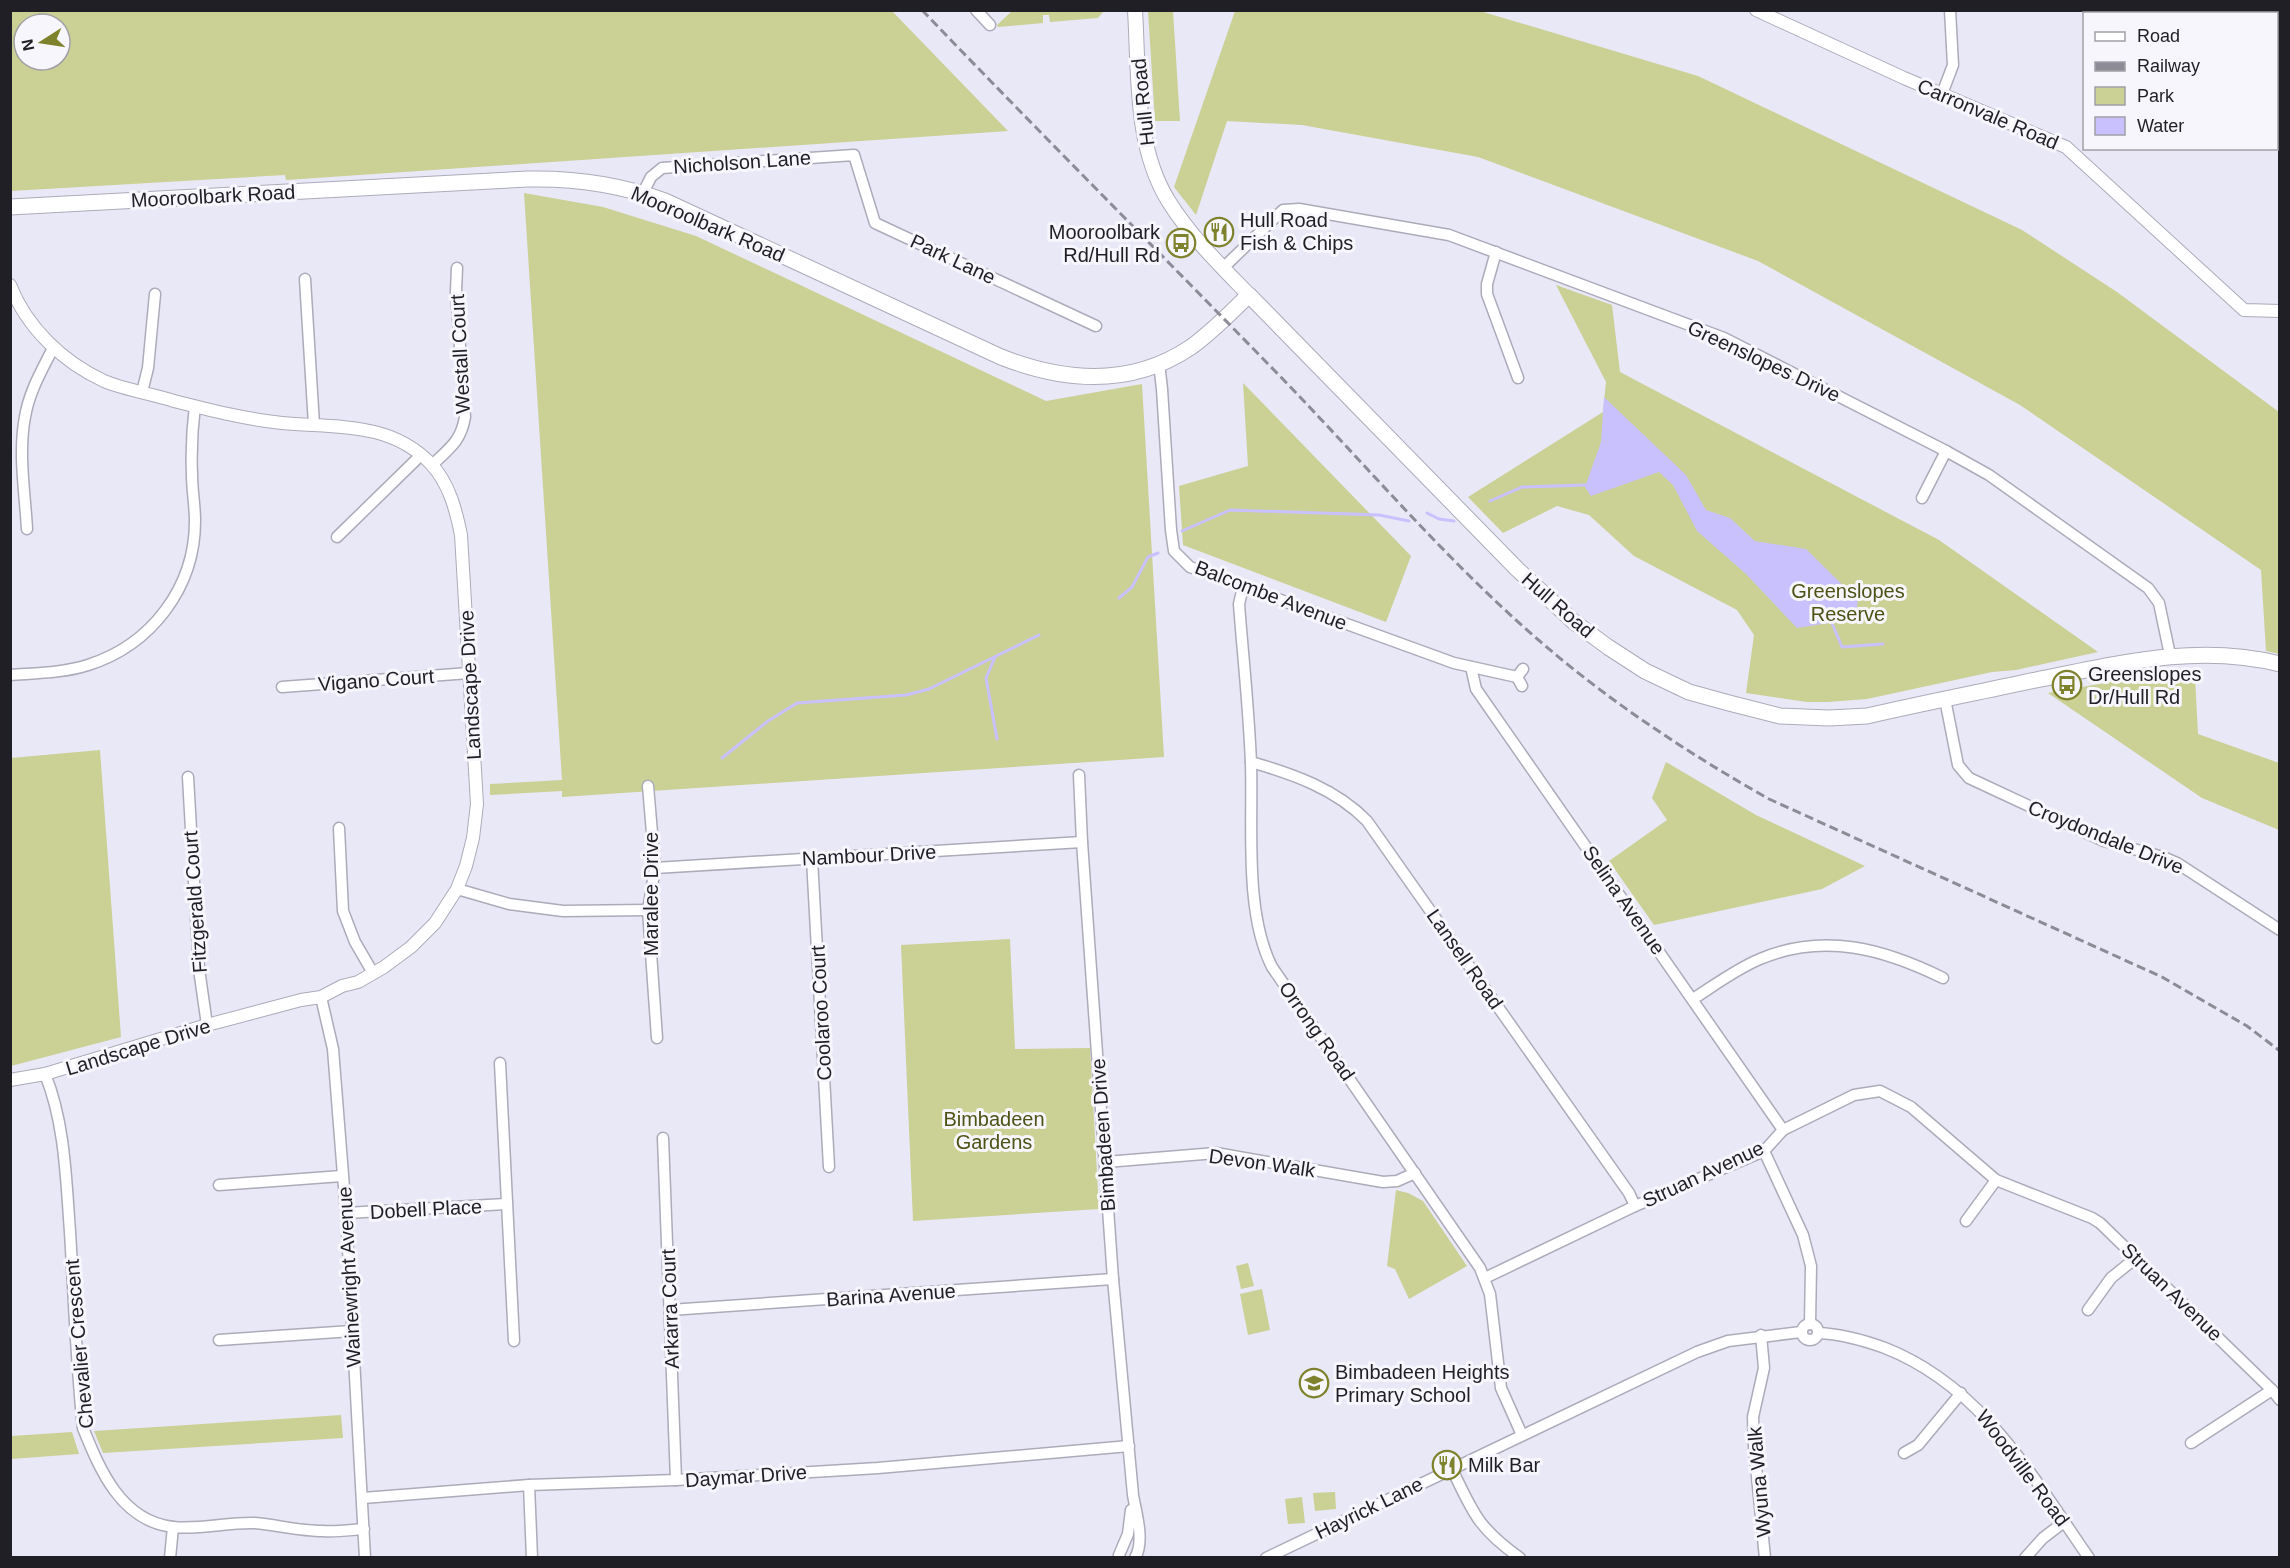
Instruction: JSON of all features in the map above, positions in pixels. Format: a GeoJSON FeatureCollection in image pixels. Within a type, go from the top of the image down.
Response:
{"type":"FeatureCollection","features":[{"type":"Feature","properties":{"kind":"main road","name":"Hull Road"},"geometry":{"type":"LineString","coordinates":[[1135,10],[1142,115],[1150,163],[1167,200],[1183,223],[1223,268],[1517,569],[1574,622],[1645,671],[1689,692],[1780,716],[1829,718],[1867,716],[2114,664],[2170,655],[2221,655],[2280,664]]}},
{"type":"Feature","properties":{"kind":"main road","name":"Mooroolbark Road"},"geometry":{"type":"LineString","coordinates":[[10,207],[538,178],[593,181],[643,193],[705,219],[1001,357],[1026,367],[1058,374],[1098,376],[1124,373],[1159,363],[1195,344],[1250,295]]}},
{"type":"Feature","properties":{"kind":"street"},"geometry":{"type":"LineString","coordinates":[[976,10],[990,25]]}},
{"type":"Feature","properties":{"kind":"street"},"geometry":{"type":"LineString","coordinates":[[1942,94],[1953,65],[1950,10]]}},
{"type":"Feature","properties":{"kind":"street","name":"Carronvale Road"},"geometry":{"type":"LineString","coordinates":[[1757,11],[2066,147],[2244,310],[2280,311]]}},
{"type":"Feature","properties":{"kind":"street","name":"Nicholson Lane"},"geometry":{"type":"LineString","coordinates":[[643,193],[651,177],[662,168],[854,154]]}},
{"type":"Feature","properties":{"kind":"street","name":"Park Lane"},"geometry":{"type":"LineString","coordinates":[[854,154],[875,223],[1095,326]]}},
{"type":"Feature","properties":{"kind":"street","name":"Greenslopes Drive"},"geometry":{"type":"LineString","coordinates":[[1223,268],[1283,210],[1291,208],[1449,235],[1724,338],[1989,475],[2148,588],[2159,603],[2170,655]]}},
{"type":"Feature","properties":{"kind":"street"},"geometry":{"type":"LineString","coordinates":[[1496,252],[1487,284],[1487,294],[1518,378]]}},
{"type":"Feature","properties":{"kind":"street","name":"Westall Court"},"geometry":{"type":"LineString","coordinates":[[432,465],[455,444],[462,434],[465,417],[456,291],[457,268]]}},
{"type":"Feature","properties":{"kind":"street"},"geometry":{"type":"LineString","coordinates":[[305,279],[314,425]]}},
{"type":"Feature","properties":{"kind":"street","name":"Landscape Drive"},"geometry":{"type":"LineString","coordinates":[[10,285],[33,326],[53,348],[76,365],[105,381],[195,406],[252,418],[374,430],[400,441],[432,465],[455,507],[460,535],[477,804],[473,838],[457,889],[435,923],[411,947],[373,974],[358,982],[330,991],[321,997],[207,1026],[45,1074],[10,1080]]}},
{"type":"Feature","properties":{"kind":"street"},"geometry":{"type":"LineString","coordinates":[[142,392],[148,368],[155,294]]}},
{"type":"Feature","properties":{"kind":"street"},"geometry":{"type":"LineString","coordinates":[[27,529],[23,452],[25,417],[35,384],[53,348]]}},
{"type":"Feature","properties":{"kind":"street","name":"Balcombe Avenue"},"geometry":{"type":"LineString","coordinates":[[1159,363],[1174,551],[1190,567],[1454,663],[1521,677]]}},
{"type":"Feature","properties":{"kind":"street"},"geometry":{"type":"LineString","coordinates":[[10,675],[58,672],[87,666],[117,654],[145,634],[168,608],[184,578],[192,549],[195,522],[192,443],[195,406]]}},
{"type":"Feature","properties":{"kind":"street"},"geometry":{"type":"LineString","coordinates":[[1922,498],[1946,451]]}},
{"type":"Feature","properties":{"kind":"street"},"geometry":{"type":"LineString","coordinates":[[337,537],[421,455]]}},
{"type":"Feature","properties":{"kind":"street","name":"Orrong Road"},"geometry":{"type":"LineString","coordinates":[[1243,587],[1239,604],[1251,762],[1256,914],[1264,952],[1469,1250],[1485,1278],[1490,1294],[1499,1381],[1522,1435]]}},
{"type":"Feature","properties":{"kind":"street","name":"Selina Avenue"},"geometry":{"type":"LineString","coordinates":[[1471,667],[1476,689],[1783,1130]]}},
{"type":"Feature","properties":{"kind":"street","name":"Vigano Court"},"geometry":{"type":"LineString","coordinates":[[282,687],[469,673]]}},
{"type":"Feature","properties":{"kind":"street","name":"Croydondale Drive"},"geometry":{"type":"LineString","coordinates":[[1945,699],[1958,765],[1969,778],[2104,841],[2163,856],[2280,930]]}},
{"type":"Feature","properties":{"kind":"street","name":"Lansell Road"},"geometry":{"type":"LineString","coordinates":[[1251,762],[1314,784],[1336,795],[1353,806],[1367,821],[1629,1193],[1635,1206]]}},
{"type":"Feature","properties":{"kind":"street","name":"Bimbadeen Drive"},"geometry":{"type":"LineString","coordinates":[[1079,775],[1113,1279],[1138,1528],[1139,1545],[1135,1557]]}},
{"type":"Feature","properties":{"kind":"street","name":"Fitzgerald Court"},"geometry":{"type":"LineString","coordinates":[[188,777],[200,969],[207,1026]]}},
{"type":"Feature","properties":{"kind":"street","name":"Maralee Drive"},"geometry":{"type":"LineString","coordinates":[[648,786],[655,868],[648,910],[657,1038]]}},
{"type":"Feature","properties":{"kind":"street"},"geometry":{"type":"LineString","coordinates":[[339,828],[343,911],[355,942],[373,974]]}},
{"type":"Feature","properties":{"kind":"street","name":"Nambour Drive"},"geometry":{"type":"LineString","coordinates":[[655,868],[1082,842]]}},
{"type":"Feature","properties":{"kind":"street","name":"Coolaroo Court"},"geometry":{"type":"LineString","coordinates":[[812,859],[829,1167]]}},
{"type":"Feature","properties":{"kind":"street"},"geometry":{"type":"LineString","coordinates":[[457,889],[509,904],[563,911],[648,910]]}},
{"type":"Feature","properties":{"kind":"street"},"geometry":{"type":"LineString","coordinates":[[1693,999],[1735,972],[1761,959],[1792,949],[1816,946],[1856,947],[1885,953],[1942,978]]}},
{"type":"Feature","properties":{"kind":"street","name":"Wainewright Avenue"},"geometry":{"type":"LineString","coordinates":[[321,997],[333,1049],[346,1213],[365,1557]]}},
{"type":"Feature","properties":{"kind":"street","name":"Dobell Place"},"geometry":{"type":"LineString","coordinates":[[500,1063],[514,1341]]}},
{"type":"Feature","properties":{"kind":"street","name":"Chevalier Crescent"},"geometry":{"type":"LineString","coordinates":[[45,1074],[59,1116],[67,1185],[83,1428],[110,1487],[148,1521],[173,1527],[253,1523],[322,1532],[364,1529]]}},
{"type":"Feature","properties":{"kind":"street","name":"Struan Avenue"},"geometry":{"type":"LineString","coordinates":[[1485,1278],[1635,1206],[1764,1151],[1783,1130],[1854,1095],[1880,1091],[1911,1107],[1996,1180],[2092,1218],[2108,1229],[2280,1400]]}},
{"type":"Feature","properties":{"kind":"street","name":"Arkarra Court"},"geometry":{"type":"LineString","coordinates":[[663,1138],[676,1480]]}},
{"type":"Feature","properties":{"kind":"street"},"geometry":{"type":"LineString","coordinates":[[1764,1151],[1803,1235],[1811,1266],[1810,1324]]}},
{"type":"Feature","properties":{"kind":"street","name":"Devon Walk"},"geometry":{"type":"LineString","coordinates":[[1106,1162],[1216,1153],[1383,1182],[1397,1181],[1415,1173]]}},
{"type":"Feature","properties":{"kind":"street"},"geometry":{"type":"LineString","coordinates":[[219,1185],[342,1176]]}},
{"type":"Feature","properties":{"kind":"street"},"geometry":{"type":"LineString","coordinates":[[1965,1221],[1996,1180]]}},
{"type":"Feature","properties":{"kind":"street","name":"Dobell Place"},"geometry":{"type":"LineString","coordinates":[[346,1213],[507,1204]]}},
{"type":"Feature","properties":{"kind":"street"},"geometry":{"type":"LineString","coordinates":[[2088,1310],[2111,1278],[2137,1257]]}},
{"type":"Feature","properties":{"kind":"street","name":"Barina Avenue"},"geometry":{"type":"LineString","coordinates":[[670,1310],[1113,1279]]}},
{"type":"Feature","properties":{"kind":"street"},"geometry":{"type":"LineString","coordinates":[[1810,1324],[1816,1327],[1818,1333],[1810,1340],[1803,1337],[1801,1332],[1805,1325],[1810,1324]]}},
{"type":"Feature","properties":{"kind":"street"},"geometry":{"type":"LineString","coordinates":[[219,1340],[352,1331]]}},
{"type":"Feature","properties":{"kind":"street"},"geometry":{"type":"LineString","coordinates":[[1761,1335],[1801,1332]]}},
{"type":"Feature","properties":{"kind":"street","name":"Woodville Road"},"geometry":{"type":"LineString","coordinates":[[1818,1333],[1854,1338],[1893,1352],[1929,1370],[1961,1393],[1999,1431],[2089,1557]]}},
{"type":"Feature","properties":{"kind":"street","name":"Hayrick Lane"},"geometry":{"type":"LineString","coordinates":[[1266,1557],[1287,1553],[1452,1468],[1668,1365],[1728,1341],[1761,1335]]}},
{"type":"Feature","properties":{"kind":"street","name":"Wyuna Walk"},"geometry":{"type":"LineString","coordinates":[[1761,1335],[1764,1368],[1753,1417],[1765,1557]]}},
{"type":"Feature","properties":{"kind":"street"},"geometry":{"type":"LineString","coordinates":[[2191,1443],[2272,1390]]}},
{"type":"Feature","properties":{"kind":"street"},"geometry":{"type":"LineString","coordinates":[[1904,1452],[1918,1445],[1961,1393]]}},
{"type":"Feature","properties":{"kind":"street","name":"Daymar Drive"},"geometry":{"type":"LineString","coordinates":[[363,1498],[529,1485],[676,1480],[878,1468],[1129,1446]]}},
{"type":"Feature","properties":{"kind":"street"},"geometry":{"type":"LineString","coordinates":[[1452,1468],[1479,1523],[1497,1542],[1520,1557]]}},
{"type":"Feature","properties":{"kind":"street"},"geometry":{"type":"LineString","coordinates":[[529,1485],[532,1557]]}},
{"type":"Feature","properties":{"kind":"street","name":"Bimbadeen Drive"},"geometry":{"type":"LineString","coordinates":[[1118,1556],[1130,1528],[1133,1495]]}},
{"type":"Feature","properties":{"kind":"street"},"geometry":{"type":"LineString","coordinates":[[2025,1557],[2043,1538],[2064,1522]]}},
{"type":"Feature","properties":{"kind":"street"},"geometry":{"type":"LineString","coordinates":[[170,1557],[173,1527]]}},
{"type":"Feature","properties":{"kind":"street"},"geometry":{"type":"LineString","coordinates":[[1118,1556],[1126,1553],[1135,1557]]}},
{"type":"Feature","properties":{"kind":"green space"},"geometry":{"type":"Polygon","coordinates":[[[11,10],[892,11],[1008,131],[286,180],[285,175],[11,191],[11,10]]]}},
{"type":"Feature","properties":{"kind":"green space"},"geometry":{"type":"Polygon","coordinates":[[[1012,11],[1104,11],[1098,18],[1050,22],[1049,15],[1043,15],[1043,23],[998,27],[997,25],[1012,11]]]}},
{"type":"Feature","properties":{"kind":"green space"},"geometry":{"type":"Polygon","coordinates":[[[1148,11],[1173,11],[1180,121],[1155,121],[1148,11]]]}},
{"type":"Feature","properties":{"kind":"green space"},"geometry":{"type":"Polygon","coordinates":[[[1235,11],[1480,11],[1698,76],[2022,230],[2117,292],[2279,412],[2279,654],[2266,651],[2261,570],[2020,405],[1758,261],[1478,157],[1302,125],[1227,121],[1196,215],[1174,187],[1235,11]]]}},
{"type":"Feature","properties":{"kind":"green space"},"geometry":{"type":"Polygon","coordinates":[[[524,193],[603,207],[696,236],[1046,401],[1142,384],[1164,757],[562,797],[562,791],[490,795],[490,784],[562,780],[524,193]]]}},
{"type":"Feature","properties":{"kind":"green space","name":"Greenslopes Reserve"},"geometry":{"type":"Polygon","coordinates":[[[1556,285],[1612,305],[1620,372],[1939,540],[2098,652],[1867,699],[1807,702],[1746,693],[1754,635],[1737,610],[1634,556],[1589,515],[1557,506],[1503,533],[1468,497],[1603,412],[1606,382],[1556,285]]]}},
{"type":"Feature","properties":{"kind":"green space"},"geometry":{"type":"Polygon","coordinates":[[[1243,383],[1411,556],[1386,622],[1183,545],[1179,486],[1248,466],[1243,383]]]}},
{"type":"Feature","properties":{"kind":"green space"},"geometry":{"type":"Polygon","coordinates":[[[2195,677],[2198,734],[2279,763],[2279,830],[2202,798],[2048,693],[2116,681],[2195,677]]]}},
{"type":"Feature","properties":{"kind":"green space"},"geometry":{"type":"Polygon","coordinates":[[[100,750],[121,1037],[11,1066],[11,758],[100,750]]]}},
{"type":"Feature","properties":{"kind":"green space"},"geometry":{"type":"Polygon","coordinates":[[[1666,762],[1756,815],[1865,866],[1822,889],[1654,925],[1609,861],[1667,820],[1652,798],[1666,762]]]}},
{"type":"Feature","properties":{"kind":"green space","name":"Bimbadeen Gardens"},"geometry":{"type":"Polygon","coordinates":[[[1010,939],[1015,1049],[1090,1048],[1099,1209],[913,1221],[901,945],[1010,939]]]}},
{"type":"Feature","properties":{"kind":"green space"},"geometry":{"type":"Polygon","coordinates":[[[1396,1190],[1423,1201],[1467,1266],[1409,1299],[1395,1269],[1387,1266],[1396,1190]]]}},
{"type":"Feature","properties":{"kind":"green space"},"geometry":{"type":"Polygon","coordinates":[[[1248,1263],[1254,1286],[1241,1289],[1236,1266],[1248,1263]]]}},
{"type":"Feature","properties":{"kind":"green space"},"geometry":{"type":"Polygon","coordinates":[[[1262,1289],[1270,1330],[1248,1335],[1240,1294],[1262,1289]]]}},
{"type":"Feature","properties":{"kind":"green space"},"geometry":{"type":"Polygon","coordinates":[[[341,1415],[343,1438],[103,1453],[94,1431],[341,1415]]]}},
{"type":"Feature","properties":{"kind":"green space"},"geometry":{"type":"Polygon","coordinates":[[[72,1432],[79,1454],[11,1459],[11,1436],[72,1432]]]}},
{"type":"Feature","properties":{"kind":"green space"},"geometry":{"type":"Polygon","coordinates":[[[1335,1492],[1336,1509],[1315,1511],[1313,1493],[1335,1492]]]}},
{"type":"Feature","properties":{"kind":"green space"},"geometry":{"type":"Polygon","coordinates":[[[1302,1497],[1305,1523],[1288,1524],[1285,1499],[1302,1497]]]}},
{"type":"Feature","properties":{"kind":"water"},"geometry":{"type":"Polygon","coordinates":[[[1604,397],[1686,475],[1706,510],[1730,518],[1755,541],[1806,549],[1858,600],[1855,619],[1797,628],[1746,574],[1697,531],[1673,485],[1659,472],[1591,496],[1585,487],[1601,442],[1604,397]]]}},
{"type":"Feature","properties":{"kind":"waterway"},"geometry":{"type":"LineString","coordinates":[[1490,501],[1522,487],[1586,485]]}},
{"type":"Feature","properties":{"kind":"waterway"},"geometry":{"type":"LineString","coordinates":[[1182,531],[1230,510],[1379,515],[1409,521]]}},
{"type":"Feature","properties":{"kind":"waterway"},"geometry":{"type":"LineString","coordinates":[[1427,513],[1439,519],[1454,521]]}},
{"type":"Feature","properties":{"kind":"waterway"},"geometry":{"type":"LineString","coordinates":[[1119,598],[1132,587],[1148,557],[1158,553]]}},
{"type":"Feature","properties":{"kind":"waterway"},"geometry":{"type":"LineString","coordinates":[[1832,623],[1842,647],[1883,644]]}},
{"type":"Feature","properties":{"kind":"waterway"},"geometry":{"type":"LineString","coordinates":[[722,758],[768,721],[797,703],[906,695],[929,689],[1039,635]]}},
{"type":"Feature","properties":{"kind":"waterway"},"geometry":{"type":"LineString","coordinates":[[995,657],[986,678],[997,739]]}},
{"type":"Feature","properties":{"kind":"railway"},"geometry":{"type":"LineString","coordinates":[[922,10],[1273,369],[1467,573],[1500,606],[1590,682],[1677,744],[1769,799],[2162,977],[2247,1026],[2280,1051]]}},
{"type":"Feature","properties":{"kind":"place","name":"Hull Road Fish & Chips"},"geometry":{"type":"Point","coordinates":[1219,232]}},
{"type":"Feature","properties":{"kind":"place","name":"Mooroolbark Rd/Hull Rd"},"geometry":{"type":"Point","coordinates":[1181,243]}},
{"type":"Feature","properties":{"kind":"place","name":"Greenslopes Dr/Hull Rd"},"geometry":{"type":"Point","coordinates":[2067,685]}},
{"type":"Feature","properties":{"kind":"place","name":"Bimbadeen Heights Primary School"},"geometry":{"type":"Point","coordinates":[1314,1383]}},
{"type":"Feature","properties":{"kind":"place","name":"Milk Bar"},"geometry":{"type":"Point","coordinates":[1447,1465]}}]}
